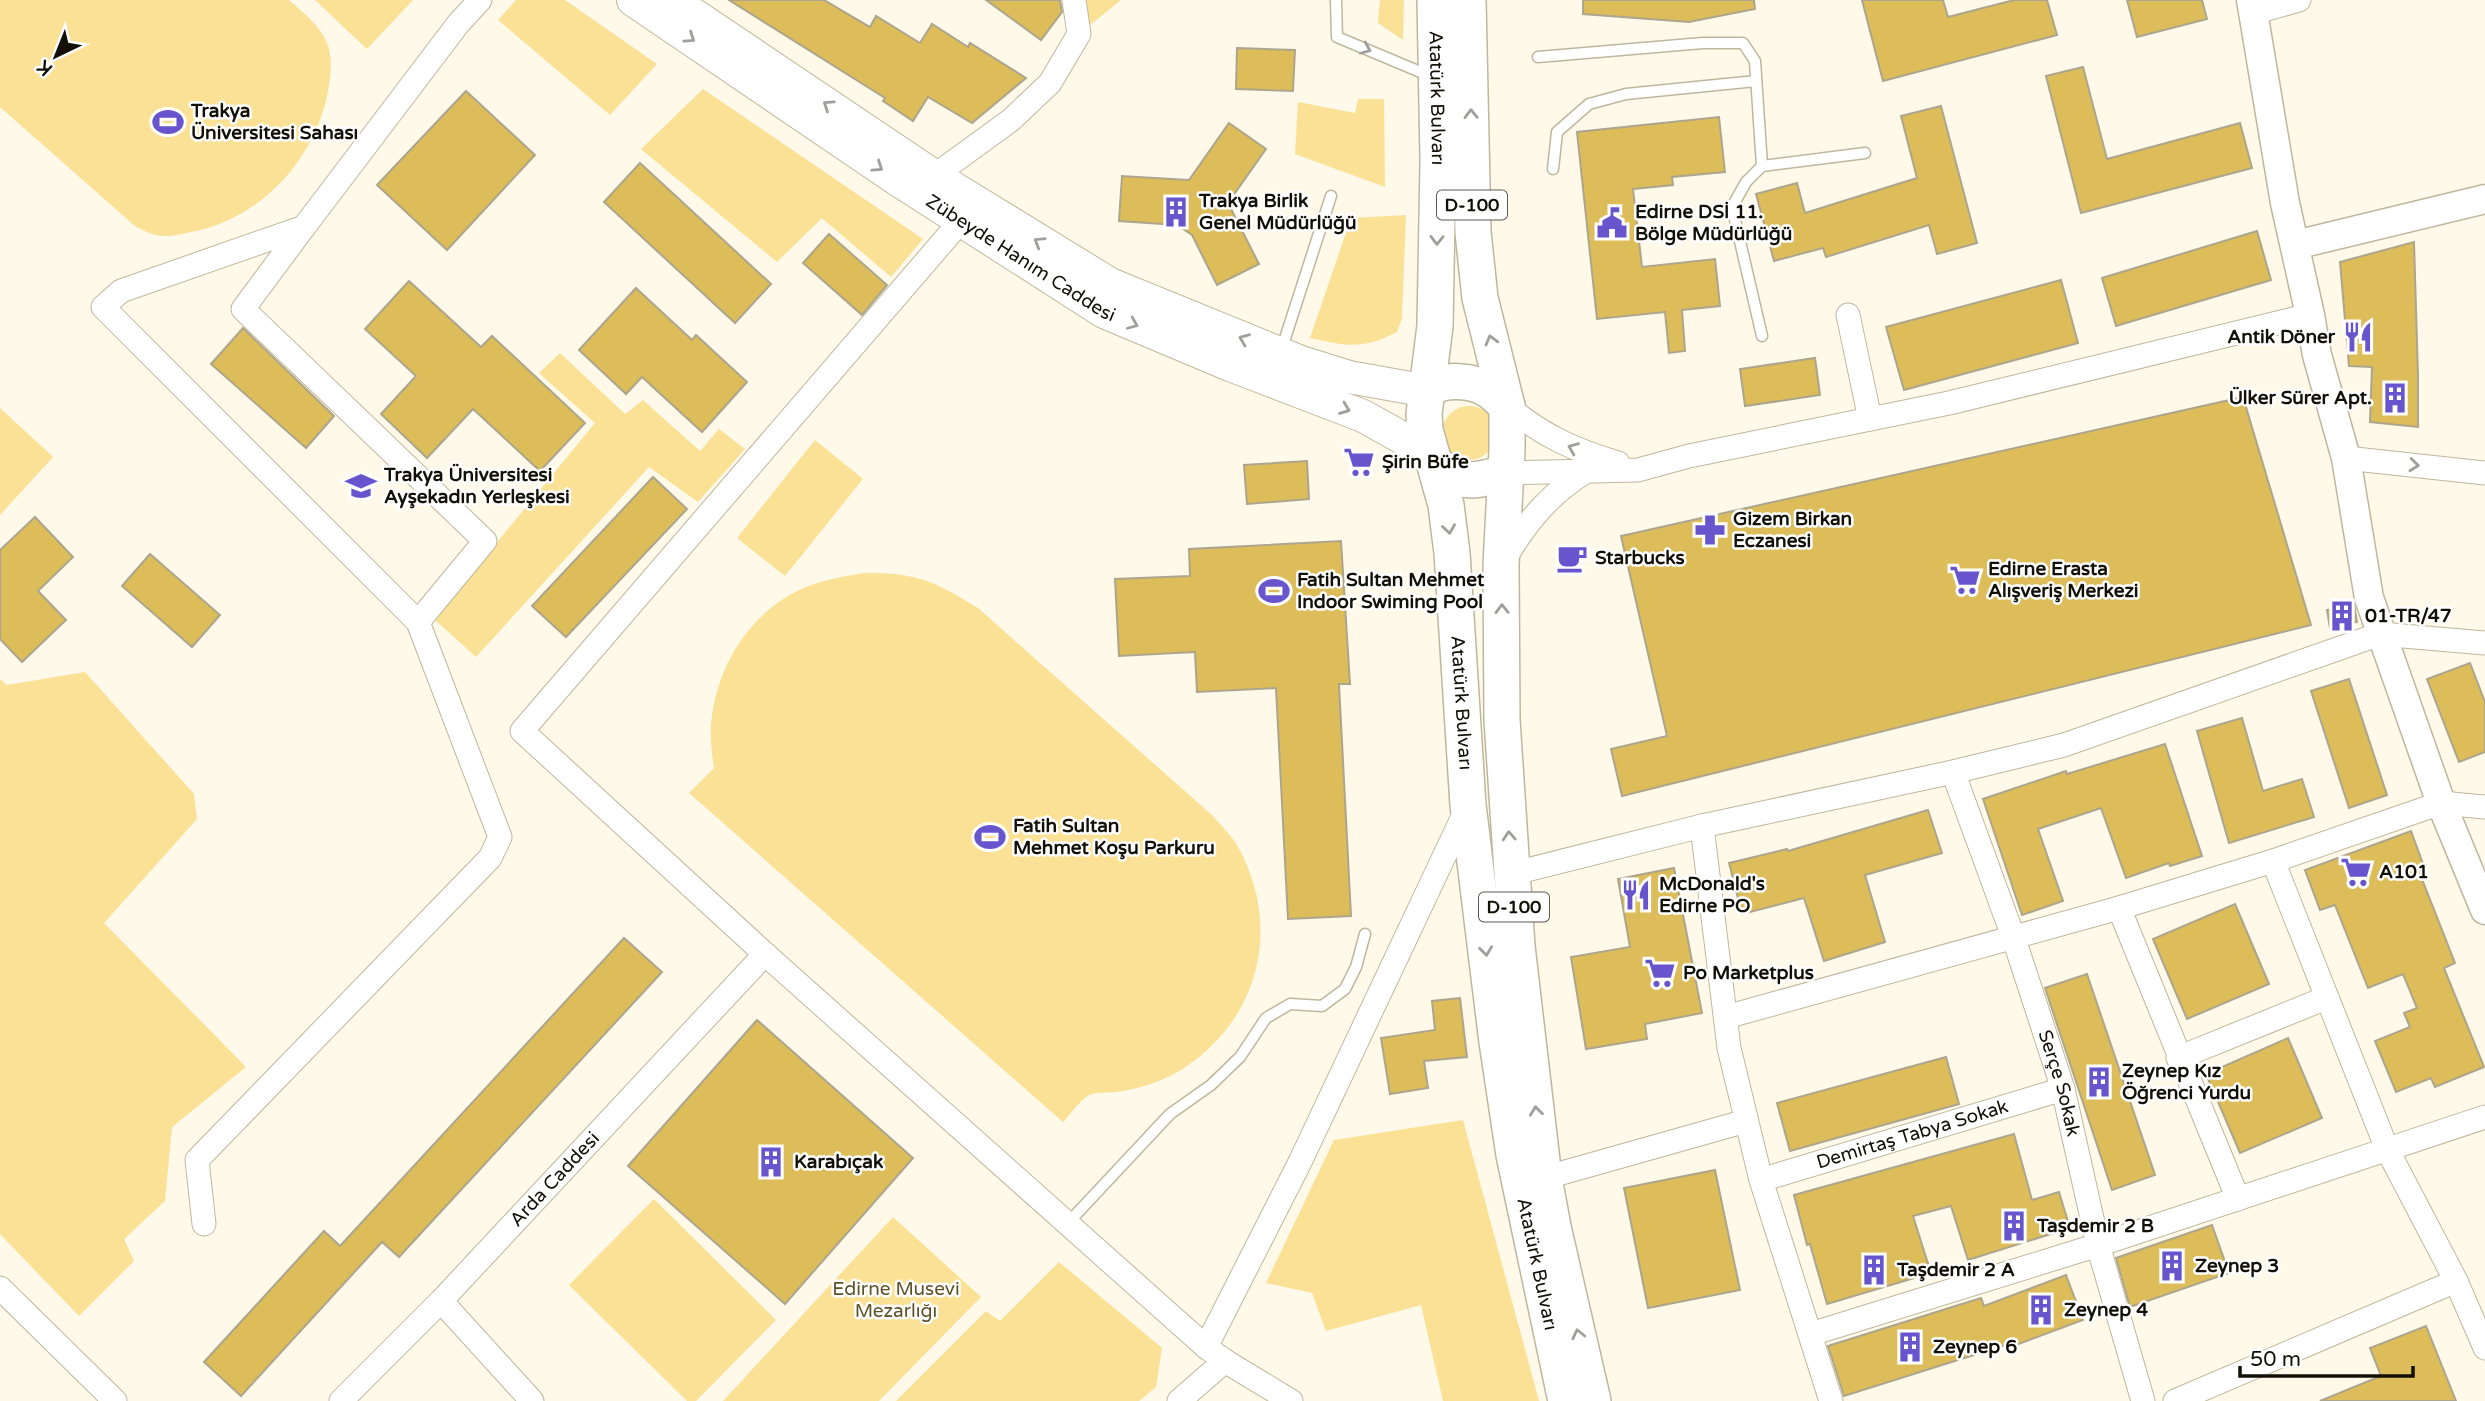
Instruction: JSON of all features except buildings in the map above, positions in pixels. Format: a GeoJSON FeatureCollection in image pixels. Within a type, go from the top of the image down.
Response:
{"type":"FeatureCollection","features":[{"type":"Feature","properties":{"kind":"main road","name":"Zübeyde Hanım Caddesi"},"geometry":{"type":"LineString","coordinates":[[633,0],[960,222],[1104,312],[1230,365],[1363,416],[1408,441],[1434,463]]}},
{"type":"Feature","properties":{"kind":"main road","name":"Zübeyde Hanım Caddesi"},"geometry":{"type":"LineString","coordinates":[[672,0],[934,176],[1110,284],[1280,354],[1349,377],[1427,391]]}},
{"type":"Feature","properties":{"kind":"main road","name":"Atatürk Bulvarı"},"geometry":{"type":"LineString","coordinates":[[1435,0],[1438,161],[1435,326],[1424,414],[1425,430],[1446,505],[1452,553],[1468,805],[1497,1042],[1514,1154],[1566,1401]]}},
{"type":"Feature","properties":{"kind":"main road","name":"Atatürk Bulvarı"},"geometry":{"type":"LineString","coordinates":[[1468,0],[1472,232],[1480,298],[1507,406],[1501,565],[1502,720],[1511,874],[1544,1178],[1593,1401]]}},
{"type":"Feature","properties":{"kind":"main road"},"geometry":{"type":"LineString","coordinates":[[1427,391],[1431,387],[1450,383],[1478,385],[1507,406]]}},
{"type":"Feature","properties":{"kind":"main road"},"geometry":{"type":"LineString","coordinates":[[1434,463],[1457,480],[1478,480],[1506,473]]}},
{"type":"Feature","properties":{"kind":"street"},"geometry":{"type":"LineString","coordinates":[[418,622],[485,541],[243,309],[458,24],[480,0]]}},
{"type":"Feature","properties":{"kind":"street"},"geometry":{"type":"LineString","coordinates":[[934,176],[1011,120],[1049,83],[1079,34],[1074,0]]}},
{"type":"Feature","properties":{"kind":"street"},"geometry":{"type":"LineString","coordinates":[[2299,0],[2252,6],[2285,202],[2311,315],[2317,355],[2346,458],[2370,598],[2380,634],[2441,803],[2485,910]]}},
{"type":"Feature","properties":{"kind":"street"},"geometry":{"type":"LineString","coordinates":[[2295,245],[2485,199]]}},
{"type":"Feature","properties":{"kind":"street"},"geometry":{"type":"LineString","coordinates":[[960,222],[522,731],[765,954],[1216,1354],[1291,1401]]}},
{"type":"Feature","properties":{"kind":"street"},"geometry":{"type":"LineString","coordinates":[[204,1224],[197,1160],[490,858],[500,837],[418,622],[103,307],[121,291],[304,227]]}},
{"type":"Feature","properties":{"kind":"street"},"geometry":{"type":"LineString","coordinates":[[1849,315],[1870,419]]}},
{"type":"Feature","properties":{"kind":"street"},"geometry":{"type":"LineString","coordinates":[[1506,473],[1638,470],[1689,456],[1949,403],[2311,315]]}},
{"type":"Feature","properties":{"kind":"street"},"geometry":{"type":"LineString","coordinates":[[1507,406],[1531,427],[1558,442],[1594,457],[1638,470]]}},
{"type":"Feature","properties":{"kind":"street"},"geometry":{"type":"LineString","coordinates":[[2346,458],[2485,472]]}},
{"type":"Feature","properties":{"kind":"street"},"geometry":{"type":"LineString","coordinates":[[1501,565],[1519,534],[1540,507],[1561,487],[1585,471]]}},
{"type":"Feature","properties":{"kind":"street"},"geometry":{"type":"LineString","coordinates":[[1511,874],[1702,826],[1953,772],[2064,745],[2380,634],[2485,643]]}},
{"type":"Feature","properties":{"kind":"street","name":"Serçe Sokak"},"geometry":{"type":"LineString","coordinates":[[1953,772],[2014,939],[2063,1090],[2098,1245],[2143,1401]]}},
{"type":"Feature","properties":{"kind":"street"},"geometry":{"type":"LineString","coordinates":[[1726,1017],[2119,908],[2273,861],[2441,803],[2485,807]]}},
{"type":"Feature","properties":{"kind":"street"},"geometry":{"type":"LineString","coordinates":[[1179,1401],[1216,1354],[1300,1162],[1468,805]]}},
{"type":"Feature","properties":{"kind":"street"},"geometry":{"type":"LineString","coordinates":[[1702,826],[1729,1048],[1761,1180],[1831,1401]]}},
{"type":"Feature","properties":{"kind":"street"},"geometry":{"type":"LineString","coordinates":[[2273,861],[2387,1149],[2456,1281],[2485,1348]]}},
{"type":"Feature","properties":{"kind":"street"},"geometry":{"type":"LineString","coordinates":[[2119,908],[2178,1058],[2238,1199]]}},
{"type":"Feature","properties":{"kind":"street","name":"Arda Caddesi"},"geometry":{"type":"LineString","coordinates":[[341,1401],[441,1301],[765,954]]}},
{"type":"Feature","properties":{"kind":"street"},"geometry":{"type":"LineString","coordinates":[[2178,1058],[2326,998]]}},
{"type":"Feature","properties":{"kind":"street","name":"Demirtaş Tabya Sokak"},"geometry":{"type":"LineString","coordinates":[[1761,1180],[2063,1090]]}},
{"type":"Feature","properties":{"kind":"street"},"geometry":{"type":"LineString","coordinates":[[1811,1334],[2098,1245],[2485,1117]]}},
{"type":"Feature","properties":{"kind":"street"},"geometry":{"type":"LineString","coordinates":[[1544,1178],[1746,1121]]}},
{"type":"Feature","properties":{"kind":"street"},"geometry":{"type":"LineString","coordinates":[[2175,1401],[2456,1281]]}},
{"type":"Feature","properties":{"kind":"street"},"geometry":{"type":"LineString","coordinates":[[0,1288],[116,1401]]}},
{"type":"Feature","properties":{"kind":"street"},"geometry":{"type":"LineString","coordinates":[[441,1301],[533,1401]]}},
{"type":"Feature","properties":{"kind":"lane"},"geometry":{"type":"LineString","coordinates":[[1336,0],[1337,37],[1436,78]]}},
{"type":"Feature","properties":{"kind":"lane"},"geometry":{"type":"LineString","coordinates":[[1538,57],[1703,43],[1743,43],[1755,61],[1762,166]]}},
{"type":"Feature","properties":{"kind":"lane"},"geometry":{"type":"LineString","coordinates":[[1553,169],[1557,132],[1588,104],[1626,94],[1756,81]]}},
{"type":"Feature","properties":{"kind":"lane"},"geometry":{"type":"LineString","coordinates":[[1762,336],[1732,207],[1746,182],[1762,166],[1865,153]]}},
{"type":"Feature","properties":{"kind":"lane"},"geometry":{"type":"LineString","coordinates":[[1280,354],[1331,196]]}},
{"type":"Feature","properties":{"kind":"lane"},"geometry":{"type":"LineString","coordinates":[[1067,1224],[1170,1114],[1211,1085],[1240,1056],[1266,1018],[1290,1004],[1322,1006],[1345,989],[1356,968],[1365,934]]}},
{"type":"Feature","properties":{"kind":"green space","name":"Trakya Üniversitesi Sahası"},"geometry":{"type":"Polygon","coordinates":[[[0,0],[289,0],[320,31],[329,50],[330,79],[318,125],[294,167],[278,186],[259,202],[216,225],[174,235],[151,234],[136,227],[0,107],[0,0]]]}},
{"type":"Feature","properties":{"kind":"green space"},"geometry":{"type":"Polygon","coordinates":[[[315,0],[413,0],[367,49],[315,0]]]}},
{"type":"Feature","properties":{"kind":"green space"},"geometry":{"type":"Polygon","coordinates":[[[516,0],[565,0],[657,64],[610,115],[498,20],[516,0]]]}},
{"type":"Feature","properties":{"kind":"green space"},"geometry":{"type":"Polygon","coordinates":[[[1085,0],[1121,0],[1085,29],[1085,0]]]}},
{"type":"Feature","properties":{"kind":"green space"},"geometry":{"type":"Polygon","coordinates":[[[1380,0],[1404,0],[1403,40],[1378,23],[1380,0]]]}},
{"type":"Feature","properties":{"kind":"green space"},"geometry":{"type":"Polygon","coordinates":[[[703,89],[923,239],[891,277],[822,218],[777,262],[641,149],[703,89]]]}},
{"type":"Feature","properties":{"kind":"green space"},"geometry":{"type":"Polygon","coordinates":[[[1358,99],[1384,99],[1385,187],[1295,154],[1298,102],[1355,113],[1358,99]]]}},
{"type":"Feature","properties":{"kind":"green space"},"geometry":{"type":"Polygon","coordinates":[[[1406,215],[1402,318],[1397,332],[1374,342],[1354,345],[1310,338],[1351,218],[1406,215]]]}},
{"type":"Feature","properties":{"kind":"green space"},"geometry":{"type":"Polygon","coordinates":[[[560,353],[625,414],[643,400],[700,451],[719,429],[745,449],[698,502],[649,467],[476,657],[434,619],[595,423],[539,373],[560,353]]]}},
{"type":"Feature","properties":{"kind":"green space"},"geometry":{"type":"Polygon","coordinates":[[[1469,406],[1488,414],[1496,433],[1488,452],[1469,460],[1450,452],[1442,433],[1450,414],[1469,406]]]}},
{"type":"Feature","properties":{"kind":"green space"},"geometry":{"type":"Polygon","coordinates":[[[0,408],[53,457],[0,515],[0,408]]]}},
{"type":"Feature","properties":{"kind":"green space"},"geometry":{"type":"Polygon","coordinates":[[[815,440],[863,479],[785,576],[737,538],[815,440]]]}},
{"type":"Feature","properties":{"kind":"green space","name":"Fatih Sultan Mehmet Koşu Parkuru"},"geometry":{"type":"Polygon","coordinates":[[[864,573],[924,580],[978,608],[1213,816],[1237,845],[1251,876],[1259,907],[1260,939],[1256,969],[1246,998],[1230,1025],[1208,1049],[1181,1070],[1141,1087],[1089,1095],[1063,1122],[689,793],[714,768],[711,730],[719,684],[737,647],[749,630],[779,602],[797,591],[821,582],[864,573]]]}},
{"type":"Feature","properties":{"kind":"green space"},"geometry":{"type":"Polygon","coordinates":[[[85,672],[194,794],[197,819],[104,923],[246,1067],[172,1127],[165,1201],[124,1239],[134,1261],[79,1316],[0,1234],[0,679],[7,685],[85,672]]]}},
{"type":"Feature","properties":{"kind":"green space"},"geometry":{"type":"Polygon","coordinates":[[[1463,1120],[1539,1401],[1443,1401],[1421,1305],[1326,1331],[1312,1293],[1266,1283],[1334,1140],[1463,1120]]]}},
{"type":"Feature","properties":{"kind":"green space"},"geometry":{"type":"Polygon","coordinates":[[[654,1199],[776,1320],[696,1401],[687,1401],[569,1285],[654,1199]]]}},
{"type":"Feature","properties":{"kind":"green space","name":"Edirne Musevi Mezarlığı"},"geometry":{"type":"Polygon","coordinates":[[[893,1217],[981,1297],[879,1401],[723,1401],[893,1217]]]}},
{"type":"Feature","properties":{"kind":"green space"},"geometry":{"type":"Polygon","coordinates":[[[1059,1262],[1162,1348],[1156,1387],[1139,1401],[896,1401],[986,1311],[1000,1321],[1059,1262]]]}},
{"type":"Feature","properties":{"kind":"place","name":"Trakya Üniversitesi Sahası"},"geometry":{"type":"Point","coordinates":[168,122]}},
{"type":"Feature","properties":{"kind":"place","name":"Trakya Birlik Genel Müdürlüğü"},"geometry":{"type":"Point","coordinates":[1176,212]}},
{"type":"Feature","properties":{"kind":"place","name":"Edirne DSİ 11. Bölge Müdürlüğü"},"geometry":{"type":"Point","coordinates":[1612,223]}},
{"type":"Feature","properties":{"kind":"place","name":"Antik Döner"},"geometry":{"type":"Point","coordinates":[2358,337]}},
{"type":"Feature","properties":{"kind":"place","name":"Ülker Sürer Apt."},"geometry":{"type":"Point","coordinates":[2395,398]}},
{"type":"Feature","properties":{"kind":"place","name":"Şirin Büfe"},"geometry":{"type":"Point","coordinates":[1359,462]}},
{"type":"Feature","properties":{"kind":"place","name":"Trakya Üniversitesi Ayşekadın Yerleşkesi"},"geometry":{"type":"Point","coordinates":[361,486]}},
{"type":"Feature","properties":{"kind":"place","name":"Gizem Birkan Eczanesi"},"geometry":{"type":"Point","coordinates":[1710,530]}},
{"type":"Feature","properties":{"kind":"place","name":"Starbucks"},"geometry":{"type":"Point","coordinates":[1572,558]}},
{"type":"Feature","properties":{"kind":"place","name":"Edirne Erasta Alışveriş Merkezi"},"geometry":{"type":"Point","coordinates":[1965,580]}},
{"type":"Feature","properties":{"kind":"place","name":"Fatih Sultan Mehmet Indoor Swiming Pool"},"geometry":{"type":"Point","coordinates":[1274,591]}},
{"type":"Feature","properties":{"kind":"place","name":"01-TR/47"},"geometry":{"type":"Point","coordinates":[2342,616]}},
{"type":"Feature","properties":{"kind":"place","name":"Fatih Sultan Mehmet Koşu Parkuru"},"geometry":{"type":"Point","coordinates":[990,837]}},
{"type":"Feature","properties":{"kind":"place","name":"A101"},"geometry":{"type":"Point","coordinates":[2356,872]}},
{"type":"Feature","properties":{"kind":"place","name":"McDonald's Edirne PO"},"geometry":{"type":"Point","coordinates":[1636,895]}},
{"type":"Feature","properties":{"kind":"place","name":"Po Marketplus"},"geometry":{"type":"Point","coordinates":[1660,973]}},
{"type":"Feature","properties":{"kind":"place","name":"Zeynep Kız Öğrenci Yurdu"},"geometry":{"type":"Point","coordinates":[2099,1082]}},
{"type":"Feature","properties":{"kind":"place","name":"Karabıçak"},"geometry":{"type":"Point","coordinates":[771,1162]}},
{"type":"Feature","properties":{"kind":"place","name":"Taşdemir 2 B"},"geometry":{"type":"Point","coordinates":[2014,1226]}},
{"type":"Feature","properties":{"kind":"place","name":"Zeynep 3"},"geometry":{"type":"Point","coordinates":[2172,1266]}},
{"type":"Feature","properties":{"kind":"place","name":"Taşdemir 2 A"},"geometry":{"type":"Point","coordinates":[1874,1270]}},
{"type":"Feature","properties":{"kind":"place","name":"Zeynep 4"},"geometry":{"type":"Point","coordinates":[2041,1310]}},
{"type":"Feature","properties":{"kind":"place","name":"Zeynep 6"},"geometry":{"type":"Point","coordinates":[1910,1347]}}]}
